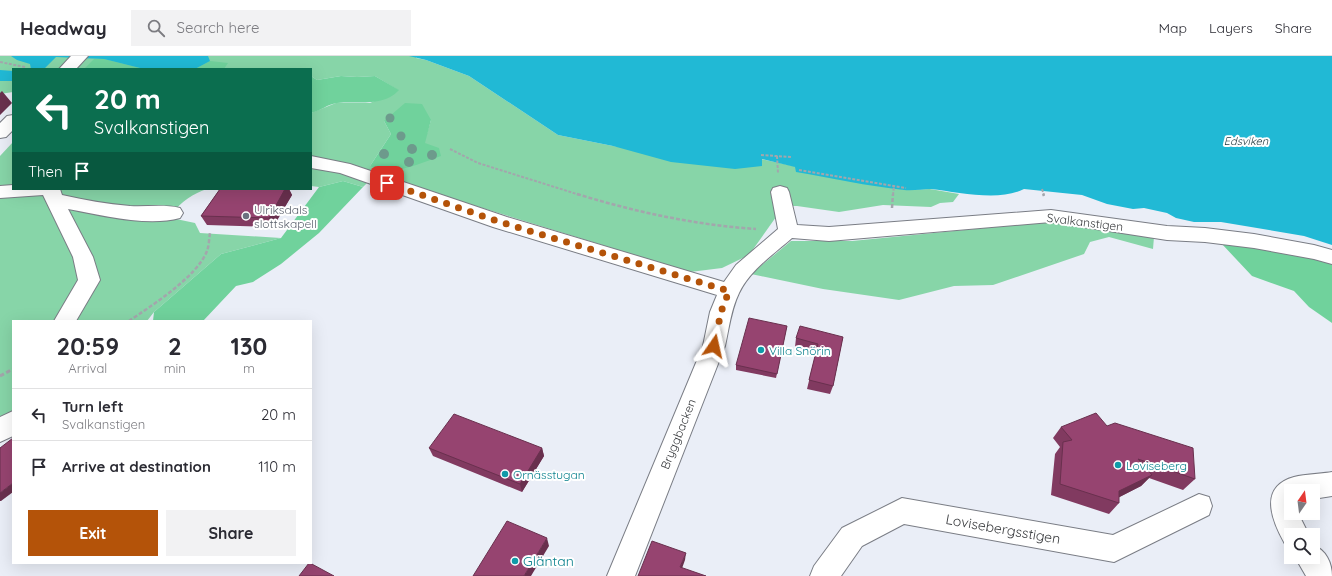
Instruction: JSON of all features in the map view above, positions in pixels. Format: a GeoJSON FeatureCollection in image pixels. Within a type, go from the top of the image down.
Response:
{"type":"FeatureCollection","features":[{"type":"Feature","properties":{"kind":"lane"},"geometry":{"type":"LineString","coordinates":[[68,68],[80,56]]}},
{"type":"Feature","properties":{"kind":"lane"},"geometry":{"type":"LineString","coordinates":[[0,133],[12,121]]}},
{"type":"Feature","properties":{"kind":"lane"},"geometry":{"type":"LineString","coordinates":[[312,162],[344,168],[500,222],[729,291],[743,270],[788,231],[780,192]]}},
{"type":"Feature","properties":{"kind":"lane"},"geometry":{"type":"LineString","coordinates":[[0,192],[52,193],[115,212],[148,215],[173,213]]}},
{"type":"Feature","properties":{"kind":"lane"},"geometry":{"type":"LineString","coordinates":[[52,193],[83,257],[89,280],[66,320]]}},
{"type":"Feature","properties":{"kind":"lane","name":"Svalkanstigen"},"geometry":{"type":"LineString","coordinates":[[788,231],[829,234],[1051,216],[1167,233],[1205,235],[1254,241],[1314,252],[1332,258]]}},
{"type":"Feature","properties":{"kind":"lane","name":"Bryggbacken"},"geometry":{"type":"LineString","coordinates":[[622,576],[667,460],[714,346],[721,312],[729,291]]}},
{"type":"Feature","properties":{"kind":"lane"},"geometry":{"type":"LineString","coordinates":[[0,431],[12,423]]}},
{"type":"Feature","properties":{"kind":"lane"},"geometry":{"type":"LineString","coordinates":[[1320,486],[1332,484]]}},
{"type":"Feature","properties":{"kind":"lane","name":"Lovisebergsstigen"},"geometry":{"type":"LineString","coordinates":[[824,576],[852,537],[902,511],[1114,549],[1199,506]]}},
{"type":"Feature","properties":{"kind":"lane"},"geometry":{"type":"LineString","coordinates":[[1314,564],[1322,576]]}},
{"type":"Feature","properties":{"kind":"path"},"geometry":{"type":"LineString","coordinates":[[0,62],[25,67]]}},
{"type":"Feature","properties":{"kind":"path"},"geometry":{"type":"LineString","coordinates":[[450,149],[478,163],[501,171],[584,196],[644,211],[724,226],[788,231]]}},
{"type":"Feature","properties":{"kind":"path"},"geometry":{"type":"LineString","coordinates":[[761,155],[791,157]]}},
{"type":"Feature","properties":{"kind":"path"},"geometry":{"type":"LineString","coordinates":[[798,170],[906,188]]}},
{"type":"Feature","properties":{"kind":"path"},"geometry":{"type":"LineString","coordinates":[[892,210],[894,186]]}},
{"type":"Feature","properties":{"kind":"path"},"geometry":{"type":"LineString","coordinates":[[1042,189],[1045,198]]}},
{"type":"Feature","properties":{"kind":"path"},"geometry":{"type":"LineString","coordinates":[[129,320],[156,302],[194,270],[207,252],[210,233]]}},
{"type":"Feature","properties":{"kind":"path"},"geometry":{"type":"LineString","coordinates":[[0,376],[12,370]]}},
{"type":"Feature","properties":{"kind":"green space"},"geometry":{"type":"Polygon","coordinates":[[[0,56],[416,56],[416,58],[426,60],[469,76],[558,135],[613,146],[762,166],[761,159],[906,190],[930,189],[959,194],[953,202],[940,203],[931,207],[883,205],[839,212],[797,206],[774,206],[776,217],[749,255],[722,268],[690,272],[375,175],[363,187],[343,181],[319,187],[312,186],[312,113],[336,103],[370,103],[398,90],[375,76],[341,76],[317,80],[312,77],[312,68],[12,68],[12,92],[0,94],[0,56]],[[431,120],[384,121],[391,134],[370,166],[424,143],[431,120]]]}},
{"type":"Feature","properties":{"kind":"green space"},"geometry":{"type":"Polygon","coordinates":[[[94,59],[104,59],[140,68],[85,68],[94,59]]]}},
{"type":"Feature","properties":{"kind":"green space"},"geometry":{"type":"Polygon","coordinates":[[[210,61],[228,63],[225,68],[197,68],[210,61]]]}},
{"type":"Feature","properties":{"kind":"green space"},"geometry":{"type":"Polygon","coordinates":[[[341,76],[375,76],[399,90],[386,99],[370,102],[337,103],[312,113],[312,77],[317,80],[341,76]]]}},
{"type":"Feature","properties":{"kind":"green space"},"geometry":{"type":"Polygon","coordinates":[[[405,103],[422,104],[431,120],[425,143],[439,148],[441,156],[414,166],[397,170],[379,169],[370,166],[391,134],[384,121],[405,103]]]}},
{"type":"Feature","properties":{"kind":"green space"},"geometry":{"type":"Polygon","coordinates":[[[12,143],[12,190],[204,190],[192,195],[179,205],[173,213],[176,219],[195,223],[200,233],[281,238],[221,254],[154,312],[148,320],[12,320],[12,421],[0,428],[0,156],[12,143]]]}},
{"type":"Feature","properties":{"kind":"green space"},"geometry":{"type":"Polygon","coordinates":[[[343,181],[363,187],[319,233],[281,264],[253,282],[236,286],[204,320],[153,320],[154,312],[221,254],[281,238],[319,187],[343,181]]]}},
{"type":"Feature","properties":{"kind":"green space"},"geometry":{"type":"Polygon","coordinates":[[[1047,222],[1154,237],[1153,249],[1109,237],[1090,242],[1084,254],[993,285],[954,286],[899,300],[823,289],[751,274],[791,241],[852,241],[1047,222]]]}},
{"type":"Feature","properties":{"kind":"green space"},"geometry":{"type":"Polygon","coordinates":[[[1221,243],[1277,251],[1332,264],[1332,323],[1309,307],[1294,291],[1252,276],[1221,243]]]}},
{"type":"Feature","properties":{"kind":"water"},"geometry":{"type":"Polygon","coordinates":[[[11,56],[208,56],[210,61],[197,68],[140,68],[104,59],[56,57],[45,68],[31,68],[30,64],[17,60],[11,56]]]}},
{"type":"Feature","properties":{"kind":"water","name":"Edsviken"},"geometry":{"type":"Polygon","coordinates":[[[409,56],[1332,56],[1332,245],[1304,236],[1221,222],[1194,222],[1176,218],[1167,213],[1144,208],[1133,209],[1107,204],[1082,195],[1024,189],[1014,193],[991,196],[931,189],[904,190],[796,172],[795,167],[762,159],[762,166],[735,169],[671,162],[613,146],[558,135],[469,76],[426,60],[409,56]]]}},
{"type":"Feature","properties":{"kind":"water"},"geometry":{"type":"Polygon","coordinates":[[[0,70],[12,71],[12,81],[0,81],[0,70]]]}},
{"type":"Feature","properties":{"kind":"building"},"geometry":{"type":"Polygon","coordinates":[[[219,190],[284,190],[269,218],[201,216],[219,190]]]}},
{"type":"Feature","properties":{"kind":"building","name":"Villa Snörin"},"geometry":{"type":"Polygon","coordinates":[[[749,318],[787,326],[777,374],[736,365],[749,318]]]}},
{"type":"Feature","properties":{"kind":"building"},"geometry":{"type":"Polygon","coordinates":[[[800,326],[843,337],[833,386],[809,380],[818,344],[796,338],[800,326]]]}},
{"type":"Feature","properties":{"kind":"building","name":"Loviseberg"},"geometry":{"type":"Polygon","coordinates":[[[1096,413],[1107,426],[1115,423],[1193,448],[1195,479],[1138,459],[1152,475],[1119,491],[1119,503],[1060,484],[1063,442],[1072,440],[1061,427],[1096,413]]]}},
{"type":"Feature","properties":{"kind":"building","name":"Ornässtugan"},"geometry":{"type":"Polygon","coordinates":[[[454,414],[542,448],[520,484],[429,448],[454,414]]]}},
{"type":"Feature","properties":{"kind":"building"},"geometry":{"type":"Polygon","coordinates":[[[12,439],[12,484],[0,493],[0,448],[12,439]]]}},
{"type":"Feature","properties":{"kind":"building","name":"Gläntan"},"geometry":{"type":"Polygon","coordinates":[[[507,521],[547,538],[524,576],[473,576],[507,521]]]}},
{"type":"Feature","properties":{"kind":"building"},"geometry":{"type":"Polygon","coordinates":[[[652,541],[686,553],[680,567],[706,576],[638,576],[652,541]]]}},
{"type":"Feature","properties":{"kind":"building"},"geometry":{"type":"Polygon","coordinates":[[[308,564],[312,564],[334,576],[299,576],[308,564]]]}},
{"type":"Feature","properties":{"kind":"place","name":"Ulriksdals slottskapell"},"geometry":{"type":"Point","coordinates":[246,216]}},
{"type":"Feature","properties":{"kind":"place","name":"Villa Snörin"},"geometry":{"type":"Point","coordinates":[761,350]}},
{"type":"Feature","properties":{"kind":"place","name":"Loviseberg"},"geometry":{"type":"Point","coordinates":[1118,465]}},
{"type":"Feature","properties":{"kind":"place","name":"Ornässtugan"},"geometry":{"type":"Point","coordinates":[505,474]}},
{"type":"Feature","properties":{"kind":"place","name":"Gläntan"},"geometry":{"type":"Point","coordinates":[515,561]}},
{"type":"Feature","properties":{"kind":"route"},"geometry":{"type":"LineString","coordinates":[[387,183],[500,222],[729,291],[721,312],[714,346]]}}]}
